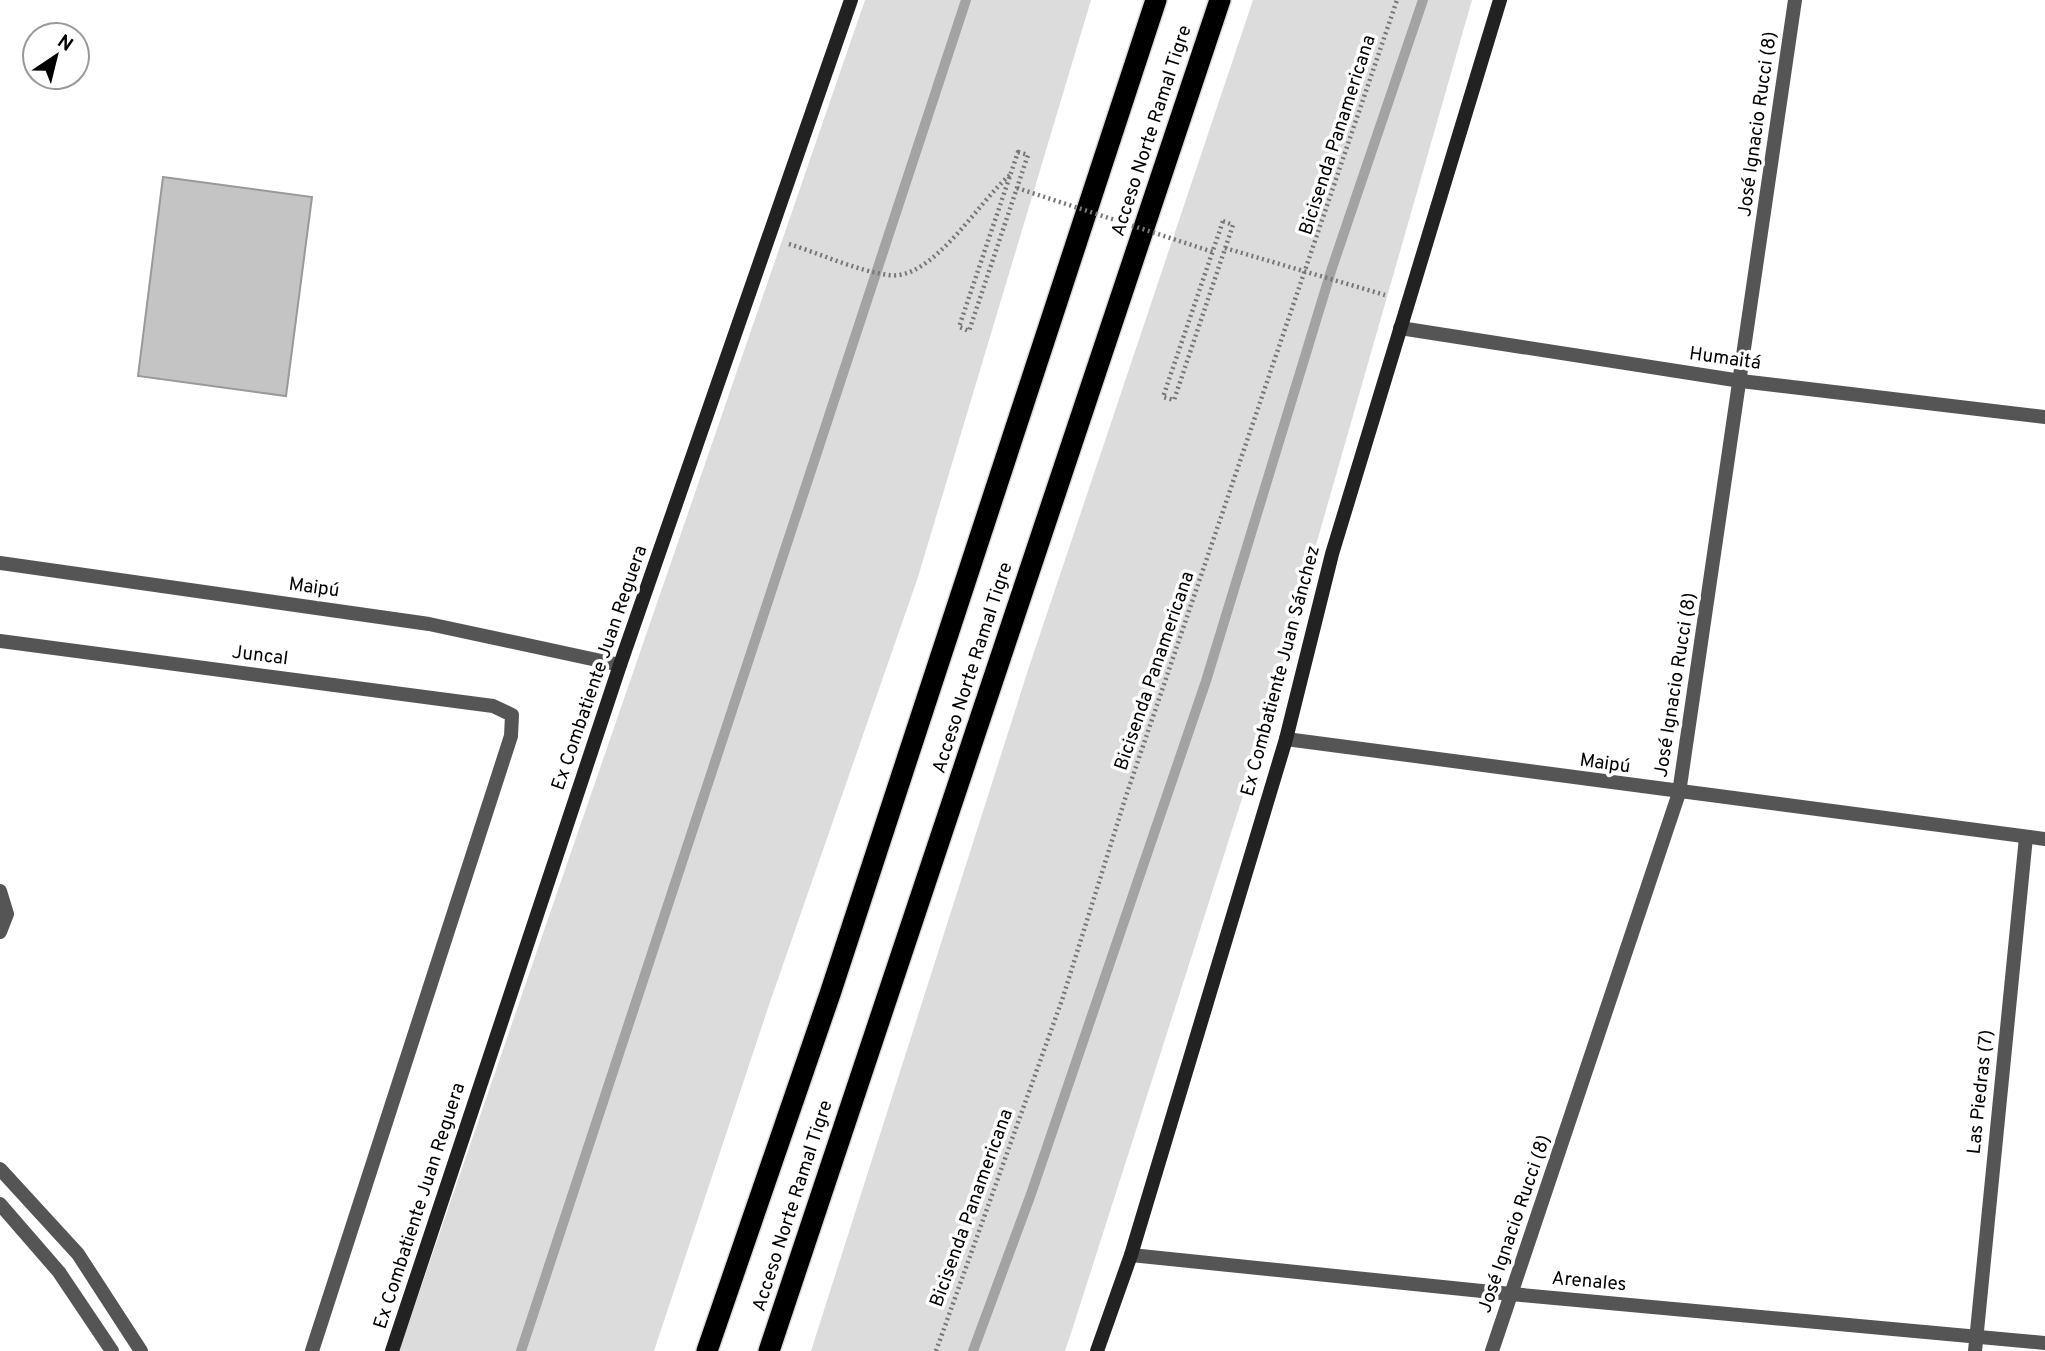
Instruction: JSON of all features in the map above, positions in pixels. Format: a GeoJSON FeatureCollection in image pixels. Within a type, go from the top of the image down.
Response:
{"type":"FeatureCollection","features":[{"type":"Feature","properties":{"kind":"highway","name":"Acceso Norte Ramal Tigre"},"geometry":{"type":"LineString","coordinates":[[708,1351],[830,994],[1156,0]]}},
{"type":"Feature","properties":{"kind":"highway","name":"Acceso Norte Ramal Tigre"},"geometry":{"type":"LineString","coordinates":[[769,1351],[1220,0]]}},
{"type":"Feature","properties":{"kind":"highway"},"geometry":{"type":"LineString","coordinates":[[700,1351],[747,1232]]}},
{"type":"Feature","properties":{"kind":"highway"},"geometry":{"type":"LineString","coordinates":[[775,1351],[802,1250]]}},
{"type":"Feature","properties":{"kind":"street","name":"Ex Combatiente Juan Reguera"},"geometry":{"type":"LineString","coordinates":[[392,1351],[620,666],[851,0]]}},
{"type":"Feature","properties":{"kind":"street","name":"Ex Combatiente Juan Sánchez"},"geometry":{"type":"LineString","coordinates":[[1097,1351],[1131,1255],[1286,739],[1332,554],[1500,0]]}},
{"type":"Feature","properties":{"kind":"street","name":"José Ignacio Rucci (8)"},"geometry":{"type":"LineString","coordinates":[[1492,1351],[1663,848],[1679,793],[1796,0]]}},
{"type":"Feature","properties":{"kind":"street","name":"Humaitá"},"geometry":{"type":"LineString","coordinates":[[1400,328],[1741,381],[2045,417]]}},
{"type":"Feature","properties":{"kind":"street","name":"Maipú"},"geometry":{"type":"LineString","coordinates":[[0,563],[429,624],[620,666]]}},
{"type":"Feature","properties":{"kind":"street","name":"Juncal"},"geometry":{"type":"LineString","coordinates":[[0,641],[493,706],[512,715],[512,736],[312,1351]]}},
{"type":"Feature","properties":{"kind":"street","name":"Maipú"},"geometry":{"type":"LineString","coordinates":[[1286,739],[1679,793],[2045,839]]}},
{"type":"Feature","properties":{"kind":"street","name":"Las Piedras (7)"},"geometry":{"type":"LineString","coordinates":[[1976,1344],[2026,837]]}},
{"type":"Feature","properties":{"kind":"street"},"geometry":{"type":"LineString","coordinates":[[0,891],[7,914],[0,932]]}},
{"type":"Feature","properties":{"kind":"street"},"geometry":{"type":"LineString","coordinates":[[0,1169],[78,1254],[141,1351]]}},
{"type":"Feature","properties":{"kind":"street"},"geometry":{"type":"LineString","coordinates":[[0,1204],[59,1272],[113,1351]]}},
{"type":"Feature","properties":{"kind":"street","name":"Arenales"},"geometry":{"type":"LineString","coordinates":[[1131,1255],[1976,1344],[2045,1343]]}},
{"type":"Feature","properties":{"kind":"path","name":"Bicisenda Panamericana"},"geometry":{"type":"LineString","coordinates":[[936,1351],[1062,1000],[1125,799],[1306,274],[1397,0]]}},
{"type":"Feature","properties":{"kind":"path"},"geometry":{"type":"LineString","coordinates":[[1018,152],[1028,155],[1017,188],[969,331],[959,327],[1018,152]]}},
{"type":"Feature","properties":{"kind":"path"},"geometry":{"type":"LineString","coordinates":[[767,237],[889,275],[908,274],[924,267],[951,240],[990,192],[1011,174]]}},
{"type":"Feature","properties":{"kind":"path"},"geometry":{"type":"LineString","coordinates":[[1017,188],[1213,252]]}},
{"type":"Feature","properties":{"kind":"path"},"geometry":{"type":"LineString","coordinates":[[1223,221],[1233,225],[1174,400],[1163,397],[1213,252],[1223,221]]}},
{"type":"Feature","properties":{"kind":"path"},"geometry":{"type":"LineString","coordinates":[[1225,248],[1306,274],[1409,302]]}},
{"type":"Feature","properties":{"kind":"shaded area"},"geometry":{"type":"Polygon","coordinates":[[[865,0],[1091,0],[918,577],[770,1002],[654,1351],[399,1351],[865,0]]]}},
{"type":"Feature","properties":{"kind":"shaded area"},"geometry":{"type":"Polygon","coordinates":[[[1253,0],[1472,0],[1255,758],[1073,1327],[1065,1351],[811,1351],[1028,670],[1253,0]]]}},
{"type":"Feature","properties":{"kind":"building"},"geometry":{"type":"Polygon","coordinates":[[[163,177],[312,197],[286,396],[138,376],[163,177]]]}},
{"type":"Feature","properties":{"kind":"waterway"},"geometry":{"type":"LineString","coordinates":[[521,1351],[966,0]]}},
{"type":"Feature","properties":{"kind":"waterway"},"geometry":{"type":"LineString","coordinates":[[973,1351],[1031,1194],[1206,681],[1332,268],[1423,0]]}}]}
